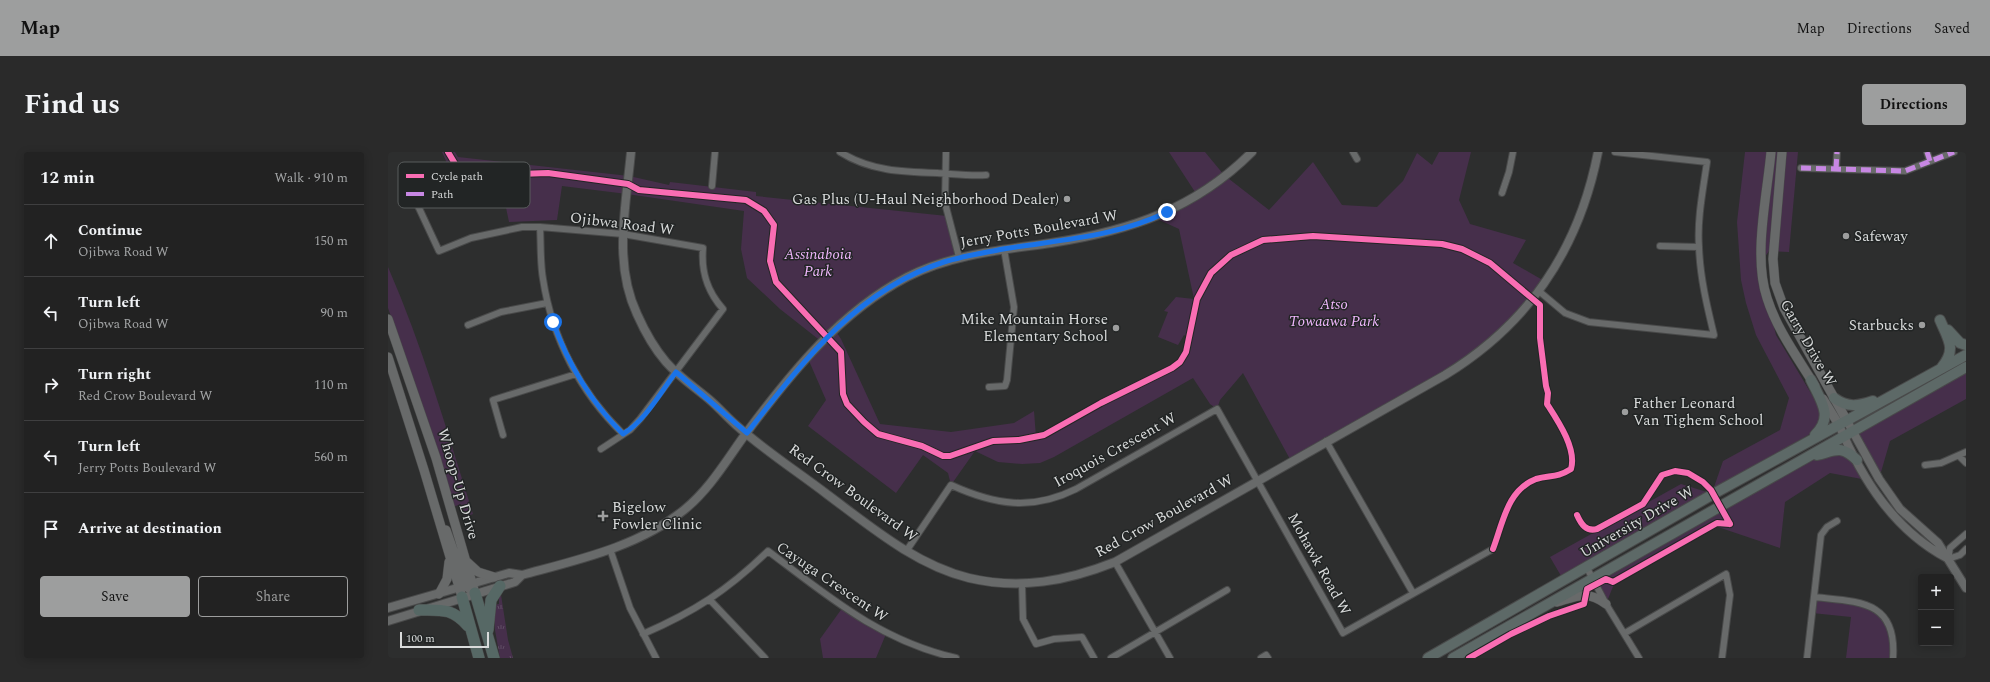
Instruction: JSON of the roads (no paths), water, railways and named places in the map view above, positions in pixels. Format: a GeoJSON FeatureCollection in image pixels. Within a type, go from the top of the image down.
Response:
{"type":"FeatureCollection","features":[{"type":"Feature","properties":{"kind":"highway"},"geometry":{"type":"LineString","coordinates":[[487,637],[491,600],[497,581]]}},
{"type":"Feature","properties":{"kind":"highway","name":"Whoop-Up Drive"},"geometry":{"type":"LineString","coordinates":[[467,590],[469,627],[479,658]]}},
{"type":"Feature","properties":{"kind":"highway","name":"Whoop-Up Drive"},"geometry":{"type":"LineString","coordinates":[[467,590],[487,637],[494,658]]}},
{"type":"Feature","properties":{"kind":"highway"},"geometry":{"type":"LineString","coordinates":[[419,610],[444,610],[453,612],[469,627]]}},
{"type":"Feature","properties":{"kind":"main road","name":"Garry Drive W"},"geometry":{"type":"LineString","coordinates":[[1771,152],[1762,242],[1761,273],[1766,297],[1771,311],[1811,380],[1843,423]]}},
{"type":"Feature","properties":{"kind":"main road","name":"Garry Drive W"},"geometry":{"type":"LineString","coordinates":[[1782,152],[1773,259],[1776,284],[1784,308],[1834,398],[1843,423]]}},
{"type":"Feature","properties":{"kind":"main road","name":"Whoop-Up Drive"},"geometry":{"type":"LineString","coordinates":[[388,320],[436,458],[464,558],[467,590]]}},
{"type":"Feature","properties":{"kind":"main road"},"geometry":{"type":"LineString","coordinates":[[1940,368],[1948,359],[1951,348],[1940,320],[1955,339],[1966,345]]}},
{"type":"Feature","properties":{"kind":"main road","name":"University Drive W"},"geometry":{"type":"LineString","coordinates":[[1428,658],[1715,494],[1940,368],[1966,355]]}},
{"type":"Feature","properties":{"kind":"main road","name":"Whoop-Up Drive"},"geometry":{"type":"LineString","coordinates":[[388,357],[450,558],[467,590]]}},
{"type":"Feature","properties":{"kind":"main road","name":"University Drive W"},"geometry":{"type":"LineString","coordinates":[[1453,658],[1548,605],[1798,460],[1966,367]]}},
{"type":"Feature","properties":{"kind":"main road"},"geometry":{"type":"LineString","coordinates":[[1808,442],[1819,432],[1825,420],[1822,402],[1811,380]]}},
{"type":"Feature","properties":{"kind":"main road"},"geometry":{"type":"LineString","coordinates":[[1834,398],[1842,404],[1854,406],[1892,396]]}},
{"type":"Feature","properties":{"kind":"main road"},"geometry":{"type":"LineString","coordinates":[[1798,460],[1840,449],[1845,450],[1857,460]]}},
{"type":"Feature","properties":{"kind":"main road"},"geometry":{"type":"LineString","coordinates":[[440,522],[449,533],[467,590]]}},
{"type":"Feature","properties":{"kind":"main road"},"geometry":{"type":"LineString","coordinates":[[439,594],[447,579],[450,558]]}},
{"type":"Feature","properties":{"kind":"main road"},"geometry":{"type":"LineString","coordinates":[[464,558],[473,569],[497,581]]}},
{"type":"Feature","properties":{"kind":"main road"},"geometry":{"type":"LineString","coordinates":[[1548,605],[1587,594],[1597,597],[1606,604]]}},
{"type":"Feature","properties":{"kind":"street","name":"Red Crow Boulevard W"},"geometry":{"type":"LineString","coordinates":[[631,152],[623,234],[626,284],[636,313],[650,341],[676,372],[747,433],[886,538],[935,566],[951,573],[987,582],[1022,584],[1038,584],[1074,577],[1115,562],[1461,365],[1508,328],[1540,292],[1559,262],[1574,231],[1588,194],[1598,152]]}},
{"type":"Feature","properties":{"kind":"street"},"geometry":{"type":"LineString","coordinates":[[712,186],[715,152]]}},
{"type":"Feature","properties":{"kind":"street"},"geometry":{"type":"LineString","coordinates":[[840,152],[853,159],[891,171],[986,175]]}},
{"type":"Feature","properties":{"kind":"street"},"geometry":{"type":"LineString","coordinates":[[853,159],[856,152]]}},
{"type":"Feature","properties":{"kind":"street"},"geometry":{"type":"LineString","coordinates":[[946,152],[944,174],[946,208],[959,257]]}},
{"type":"Feature","properties":{"kind":"street","name":"Jerry Potts Boulevard W"},"geometry":{"type":"LineString","coordinates":[[467,590],[497,581],[515,582],[522,575],[610,549],[657,528],[684,510],[697,499],[723,468],[747,433],[806,358],[865,303],[908,277],[959,257],[1118,230],[1156,218],[1183,204],[1208,188],[1252,152]]}},
{"type":"Feature","properties":{"kind":"street"},"geometry":{"type":"LineString","coordinates":[[1353,152],[1357,159]]}},
{"type":"Feature","properties":{"kind":"street"},"geometry":{"type":"LineString","coordinates":[[1502,193],[1509,172],[1513,152]]}},
{"type":"Feature","properties":{"kind":"street"},"geometry":{"type":"LineString","coordinates":[[1540,292],[1565,313],[1589,322],[1714,335],[1705,299],[1698,247],[1699,221],[1706,162],[1615,152]]}},
{"type":"Feature","properties":{"kind":"street"},"geometry":{"type":"LineString","coordinates":[[1836,169],[1838,152]]}},
{"type":"Feature","properties":{"kind":"street"},"geometry":{"type":"LineString","coordinates":[[1927,152],[1930,161]]}},
{"type":"Feature","properties":{"kind":"street"},"geometry":{"type":"LineString","coordinates":[[1801,168],[1905,171],[1954,152]]}},
{"type":"Feature","properties":{"kind":"street","name":"Ojibwa Road W"},"geometry":{"type":"LineString","coordinates":[[419,208],[439,251],[471,238],[522,227],[540,227],[623,234],[703,248],[702,262],[704,275],[709,289],[723,309],[640,419],[630,430],[601,449]]}},
{"type":"Feature","properties":{"kind":"street"},"geometry":{"type":"LineString","coordinates":[[540,227],[542,277],[547,303],[560,342],[576,374],[600,410],[623,434]]}},
{"type":"Feature","properties":{"kind":"street"},"geometry":{"type":"LineString","coordinates":[[1660,246],[1698,247]]}},
{"type":"Feature","properties":{"kind":"street"},"geometry":{"type":"LineString","coordinates":[[989,387],[1005,386],[1007,380],[1014,307],[1004,249]]}},
{"type":"Feature","properties":{"kind":"street"},"geometry":{"type":"LineString","coordinates":[[468,326],[501,312],[547,303]]}},
{"type":"Feature","properties":{"kind":"street"},"geometry":{"type":"LineString","coordinates":[[503,435],[493,400],[576,374]]}},
{"type":"Feature","properties":{"kind":"street","name":"Iroquois Crescent W"},"geometry":{"type":"LineString","coordinates":[[907,550],[951,485],[977,497],[990,500],[1026,503],[1052,499],[1076,489],[1217,409],[1257,480]]}},
{"type":"Feature","properties":{"kind":"street"},"geometry":{"type":"LineString","coordinates":[[1843,423],[1857,460],[1867,480],[1900,523],[1931,550],[1948,559]]}},
{"type":"Feature","properties":{"kind":"street"},"geometry":{"type":"LineString","coordinates":[[1847,433],[1900,509],[1938,543],[1966,588]]}},
{"type":"Feature","properties":{"kind":"street"},"geometry":{"type":"LineString","coordinates":[[1326,441],[1413,593]]}},
{"type":"Feature","properties":{"kind":"street"},"geometry":{"type":"LineString","coordinates":[[1926,465],[1941,463],[1966,452]]}},
{"type":"Feature","properties":{"kind":"street"},"geometry":{"type":"LineString","coordinates":[[1959,456],[1966,463]]}},
{"type":"Feature","properties":{"kind":"street","name":"Mohawk Road W"},"geometry":{"type":"LineString","coordinates":[[1257,480],[1343,634],[1413,593],[1494,549]]}},
{"type":"Feature","properties":{"kind":"street"},"geometry":{"type":"LineString","coordinates":[[1807,658],[1821,535],[1827,527],[1837,521]]}},
{"type":"Feature","properties":{"kind":"street"},"geometry":{"type":"LineString","coordinates":[[1948,559],[1950,548],[1966,534]]}},
{"type":"Feature","properties":{"kind":"street"},"geometry":{"type":"LineString","coordinates":[[610,549],[630,608],[656,658]]}},
{"type":"Feature","properties":{"kind":"street"},"geometry":{"type":"LineString","coordinates":[[1948,559],[1960,554],[1966,549]]}},
{"type":"Feature","properties":{"kind":"street","name":"Cayuga Crescent W"},"geometry":{"type":"LineString","coordinates":[[643,634],[672,622],[710,600],[746,573],[768,551],[830,598],[874,628],[918,648],[956,658]]}},
{"type":"Feature","properties":{"kind":"street"},"geometry":{"type":"LineString","coordinates":[[1115,562],[1170,658]]}},
{"type":"Feature","properties":{"kind":"street"},"geometry":{"type":"LineString","coordinates":[[1587,568],[1606,604],[1639,658]]}},
{"type":"Feature","properties":{"kind":"street"},"geometry":{"type":"LineString","coordinates":[[1625,633],[1726,574],[1730,595],[1722,658]]}},
{"type":"Feature","properties":{"kind":"street"},"geometry":{"type":"LineString","coordinates":[[1022,584],[1023,619],[1036,644],[1054,639],[1082,636],[1094,658]]}},
{"type":"Feature","properties":{"kind":"street"},"geometry":{"type":"LineString","coordinates":[[388,608],[439,594],[467,590]]}},
{"type":"Feature","properties":{"kind":"street"},"geometry":{"type":"LineString","coordinates":[[388,621],[467,590]]}},
{"type":"Feature","properties":{"kind":"street"},"geometry":{"type":"LineString","coordinates":[[1111,658],[1227,590]]}},
{"type":"Feature","properties":{"kind":"street"},"geometry":{"type":"LineString","coordinates":[[1814,597],[1858,602],[1874,608],[1882,614],[1892,633],[1894,642],[1894,658]]}},
{"type":"Feature","properties":{"kind":"street"},"geometry":{"type":"LineString","coordinates":[[710,600],[765,658]]}},
{"type":"Feature","properties":{"kind":"street"},"geometry":{"type":"LineString","coordinates":[[1261,658],[1266,655],[1268,658]]}},
{"type":"Feature","properties":{"kind":"place","name":"Gas Plus (U-Haul Neighborhood Dealer)"},"geometry":{"type":"Point","coordinates":[1067,199]}},
{"type":"Feature","properties":{"kind":"place","name":"Safeway"},"geometry":{"type":"Point","coordinates":[1846,236]}},
{"type":"Feature","properties":{"kind":"place","name":"Starbucks"},"geometry":{"type":"Point","coordinates":[1922,325]}},
{"type":"Feature","properties":{"kind":"place","name":"Mike Mountain Horse Elementary School"},"geometry":{"type":"Point","coordinates":[1116,328]}},
{"type":"Feature","properties":{"kind":"place","name":"Father Leonard Van Tighem School"},"geometry":{"type":"Point","coordinates":[1625,412]}},
{"type":"Feature","properties":{"kind":"place","name":"Bigelow Fowler Clinic"},"geometry":{"type":"Point","coordinates":[603,516]}},
{"type":"Feature","properties":{"kind":"park label","name":"Assinaboia Park"},"geometry":{"type":"Point","coordinates":[818,262]}},
{"type":"Feature","properties":{"kind":"park label","name":"Atso Towaawa Park"},"geometry":{"type":"Point","coordinates":[1334,312]}}]}
